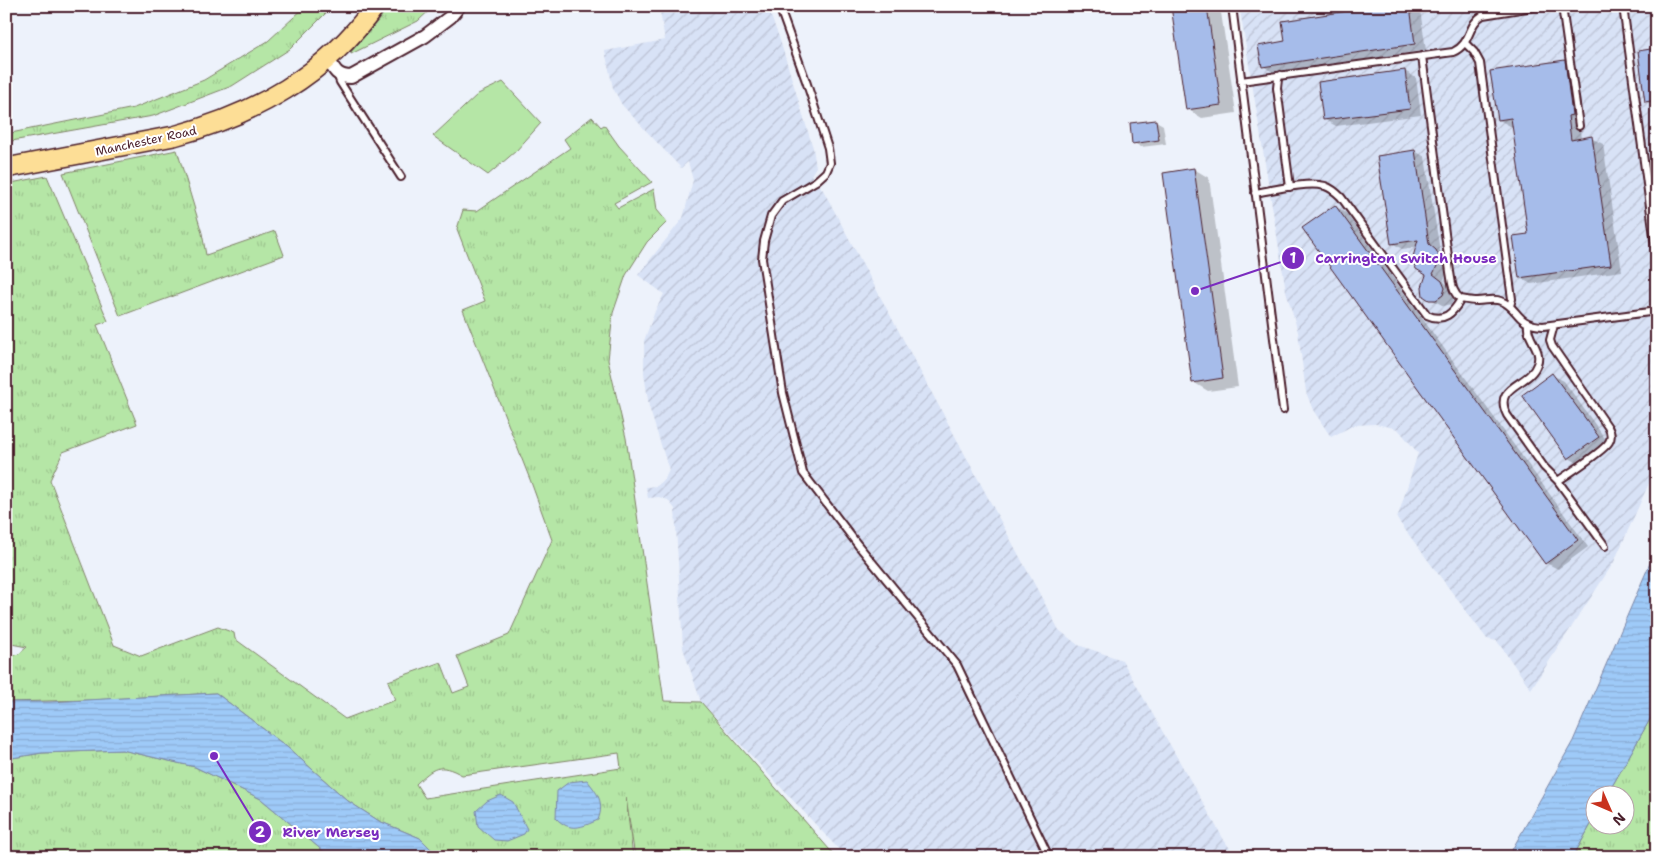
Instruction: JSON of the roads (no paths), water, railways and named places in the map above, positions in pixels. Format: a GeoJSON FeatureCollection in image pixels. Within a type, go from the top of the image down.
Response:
{"type":"FeatureCollection","features":[{"type":"Feature","properties":{"kind":"main road","name":"Manchester Road"},"geometry":{"type":"LineString","coordinates":[[6,168],[147,142],[200,129],[239,114],[270,99],[311,72],[332,66],[343,45],[375,6]]}},
{"type":"Feature","properties":{"kind":"street"},"geometry":{"type":"LineString","coordinates":[[332,66],[344,77],[351,77],[425,36],[450,17],[459,6]]}},
{"type":"Feature","properties":{"kind":"lane"},"geometry":{"type":"LineString","coordinates":[[779,6],[809,89],[828,148],[830,162],[826,172],[816,181],[782,201],[770,216],[762,259],[783,393],[804,473],[858,545],[957,665],[1049,857]]}},
{"type":"Feature","properties":{"kind":"lane"},"geometry":{"type":"LineString","coordinates":[[1232,6],[1283,410]]}},
{"type":"Feature","properties":{"kind":"lane"},"geometry":{"type":"LineString","coordinates":[[1241,81],[1453,52],[1462,47],[1476,20],[1483,15],[1540,6]]}},
{"type":"Feature","properties":{"kind":"lane"},"geometry":{"type":"LineString","coordinates":[[1562,6],[1579,126]]}},
{"type":"Feature","properties":{"kind":"lane"},"geometry":{"type":"LineString","coordinates":[[1624,6],[1657,258]]}},
{"type":"Feature","properties":{"kind":"lane"},"geometry":{"type":"LineString","coordinates":[[1465,43],[1474,52],[1480,63],[1512,299],[1510,306]]}},
{"type":"Feature","properties":{"kind":"lane"},"geometry":{"type":"LineString","coordinates":[[1422,56],[1454,293],[1461,299],[1502,301],[1510,306],[1528,324],[1543,326],[1657,311]]}},
{"type":"Feature","properties":{"kind":"lane"},"geometry":{"type":"LineString","coordinates":[[332,66],[340,82],[402,177]]}},
{"type":"Feature","properties":{"kind":"lane"},"geometry":{"type":"LineString","coordinates":[[1281,75],[1277,83],[1290,187]]}},
{"type":"Feature","properties":{"kind":"lane"},"geometry":{"type":"LineString","coordinates":[[1255,193],[1314,184],[1334,190],[1341,196],[1427,315],[1434,319],[1442,318],[1448,315],[1461,299]]}},
{"type":"Feature","properties":{"kind":"lane"},"geometry":{"type":"LineString","coordinates":[[1528,324],[1529,333],[1537,348],[1538,363],[1530,375],[1507,392],[1504,399],[1504,408],[1544,467],[1558,481],[1604,546]]}},
{"type":"Feature","properties":{"kind":"lane"},"geometry":{"type":"LineString","coordinates":[[1554,325],[1550,340],[1552,346],[1608,427],[1611,437],[1604,447],[1558,481]]}},
{"type":"Feature","properties":{"kind":"water"},"geometry":{"type":"Polygon","coordinates":[[[1657,547],[1657,707],[1612,786],[1586,786],[1586,833],[1573,857],[1508,857],[1573,741],[1657,547]]]}},
{"type":"Feature","properties":{"kind":"water"},"geometry":{"type":"Polygon","coordinates":[[[216,693],[287,747],[348,801],[379,821],[420,838],[439,857],[330,857],[261,799],[195,767],[122,750],[42,753],[6,759],[6,702],[50,702],[216,693]]]}},
{"type":"Feature","properties":{"kind":"water"},"geometry":{"type":"Polygon","coordinates":[[[587,780],[599,798],[601,808],[598,820],[576,827],[566,826],[556,818],[557,791],[569,782],[587,780]]]}},
{"type":"Feature","properties":{"kind":"water"},"geometry":{"type":"Polygon","coordinates":[[[501,795],[513,802],[527,829],[524,834],[507,841],[494,840],[478,826],[476,811],[487,801],[501,795]]]}},
{"type":"Feature","properties":{"kind":"place","name":"Carrington Switch House"},"geometry":{"type":"Point","coordinates":[1195,291]}},
{"type":"Feature","properties":{"kind":"place","name":"River Mersey"},"geometry":{"type":"Point","coordinates":[214,756]}}]}
